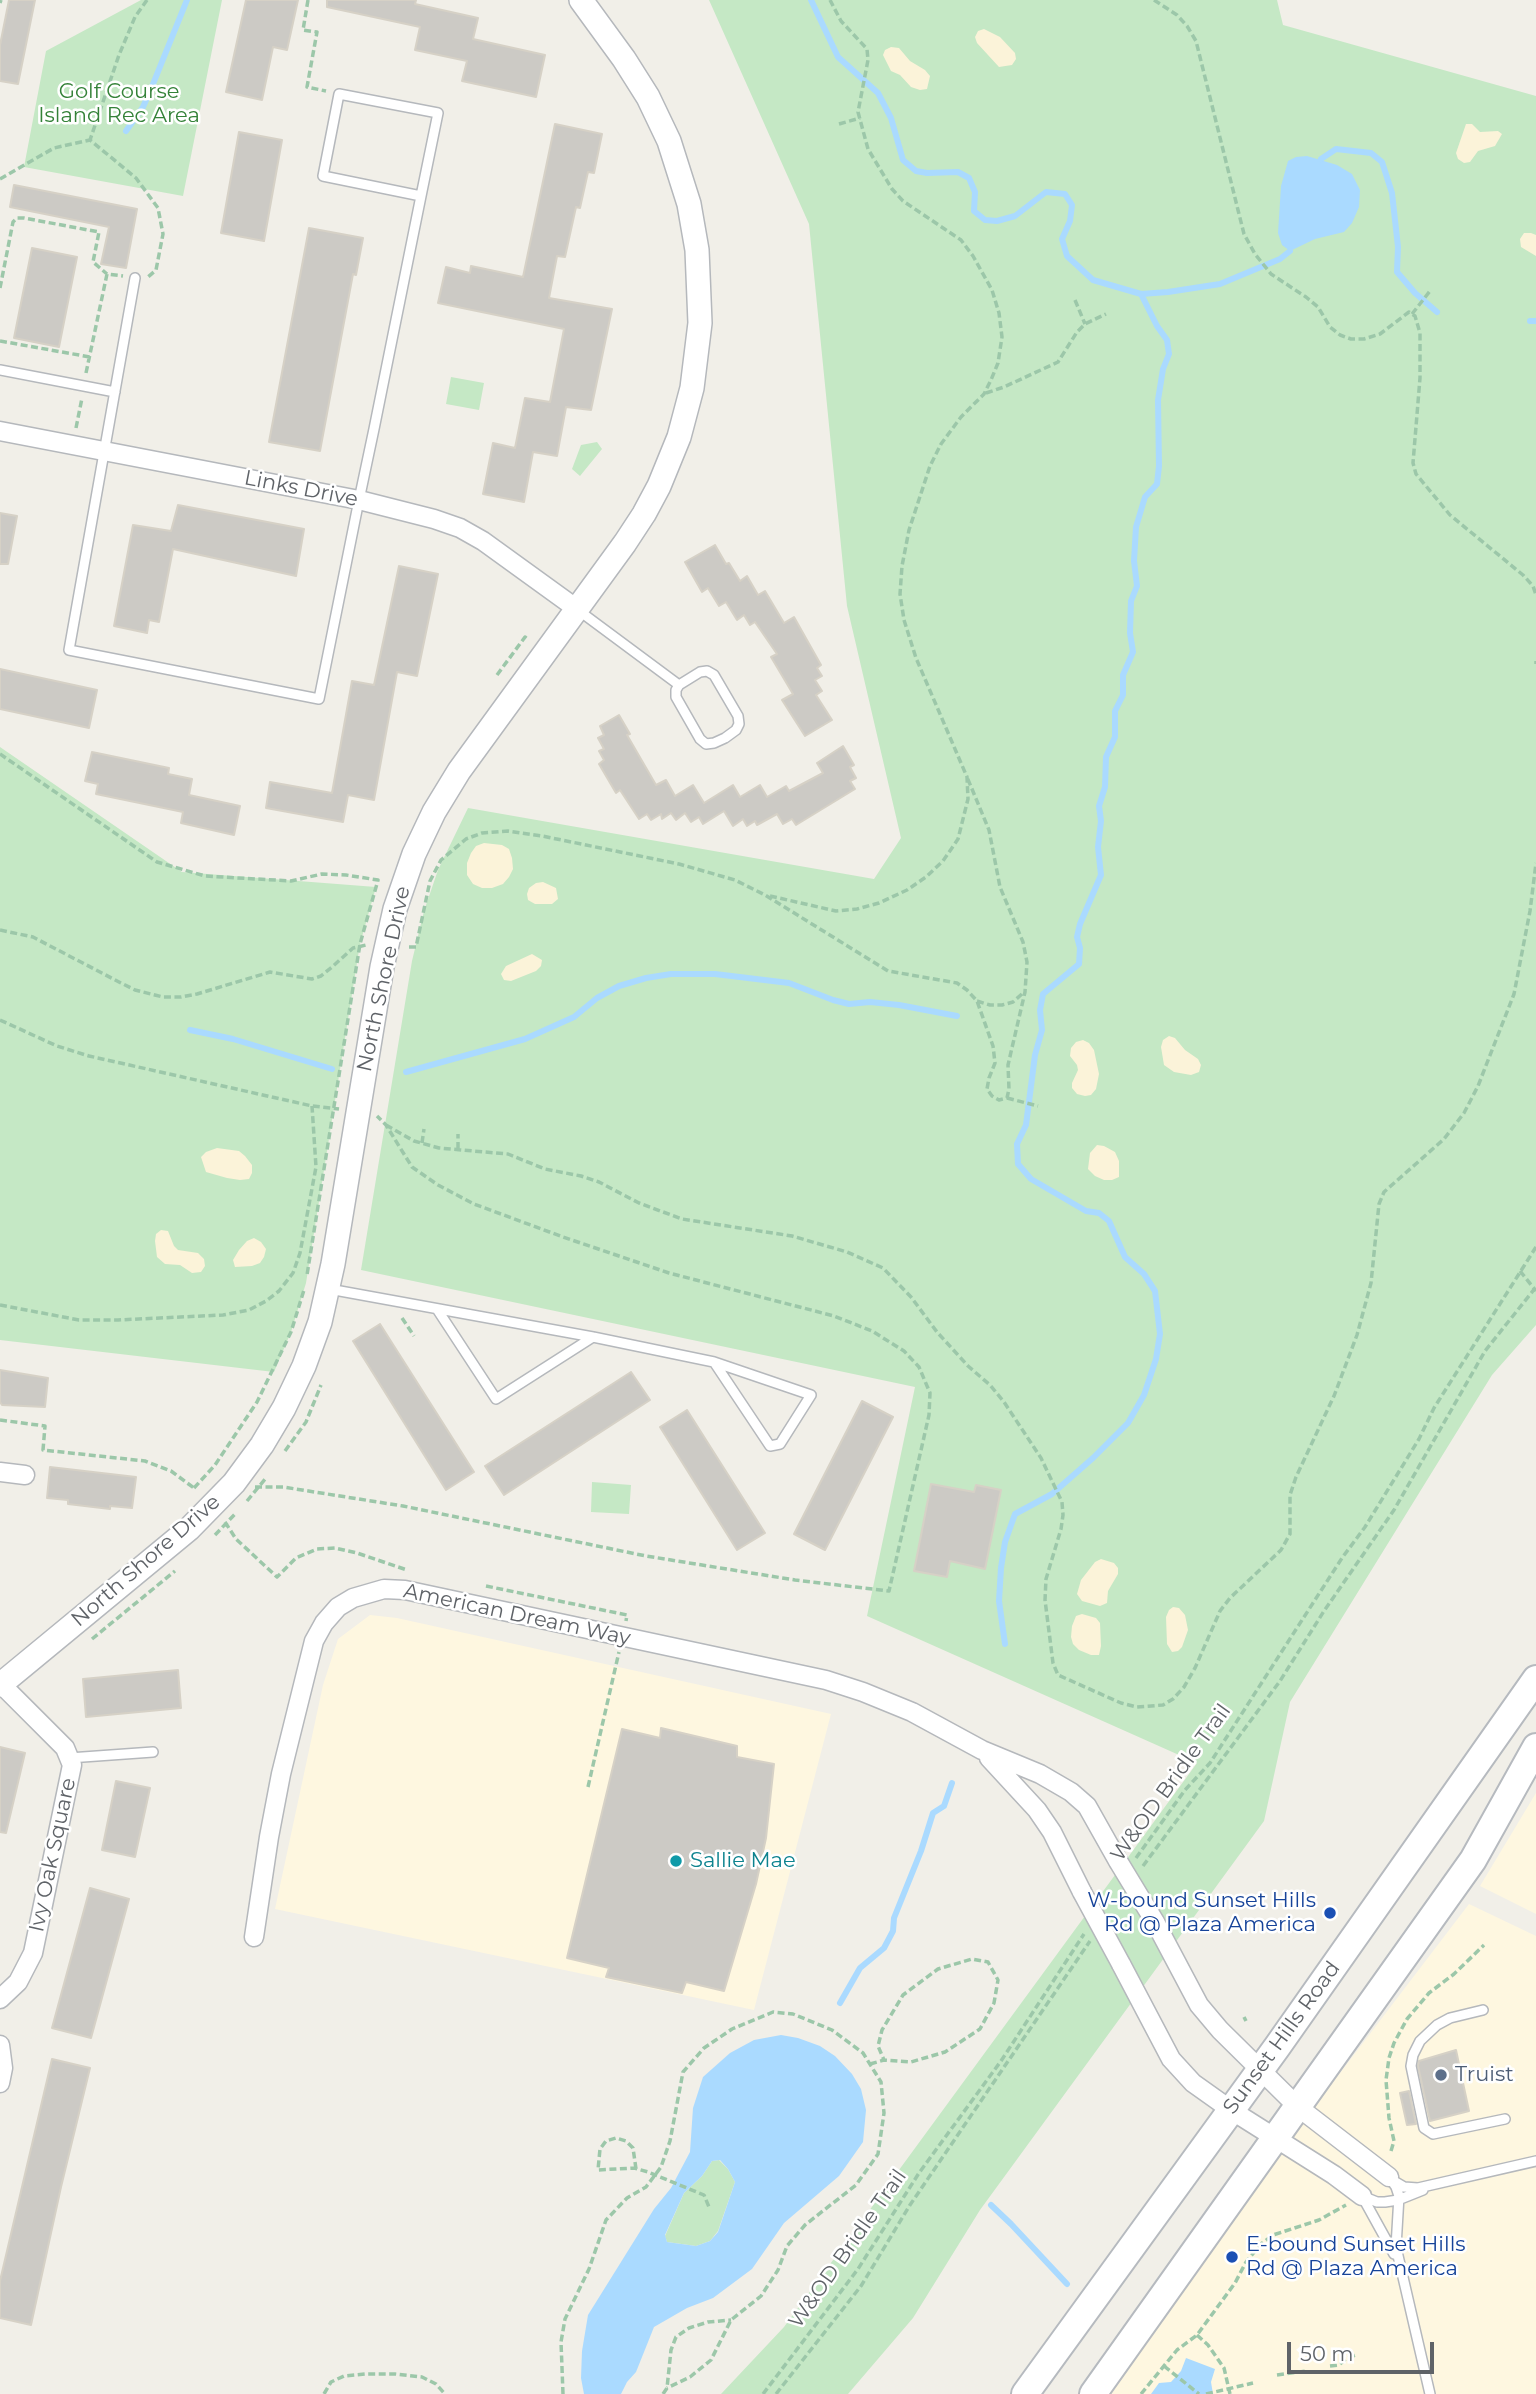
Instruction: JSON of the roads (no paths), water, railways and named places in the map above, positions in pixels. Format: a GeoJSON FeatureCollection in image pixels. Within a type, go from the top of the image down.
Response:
{"type":"FeatureCollection","features":[{"type":"Feature","properties":{"kind":"main road","name":"Sunset Hills Road"},"geometry":{"type":"LineString","coordinates":[[1025,2394],[1259,2071],[1536,1679]]}},
{"type":"Feature","properties":{"kind":"main road"},"geometry":{"type":"LineString","coordinates":[[1093,2394],[1473,1860],[1536,1746]]}},
{"type":"Feature","properties":{"kind":"street","name":"North Shore Drive"},"geometry":{"type":"LineString","coordinates":[[1,1685],[189,1529],[234,1483],[262,1445],[284,1408],[320,1322],[382,967],[395,909],[421,838],[449,788],[644,514],[671,460],[694,378],[701,302],[693,223],[669,141],[636,77],[581,0]]}},
{"type":"Feature","properties":{"kind":"street","name":"Links Drive"},"geometry":{"type":"LineString","coordinates":[[0,431],[359,500],[434,519],[468,532],[577,609]]}},
{"type":"Feature","properties":{"kind":"street"},"geometry":{"type":"LineString","coordinates":[[0,1472],[25,1475]]}},
{"type":"Feature","properties":{"kind":"street","name":"American Dream Way"},"geometry":{"type":"LineString","coordinates":[[254,1937],[281,1774],[314,1641],[324,1623],[338,1607],[372,1591],[405,1590],[826,1680],[912,1712],[982,1750]]}},
{"type":"Feature","properties":{"kind":"street","name":"Ivy Oak Square"},"geometry":{"type":"LineString","coordinates":[[0,1999],[18,1982],[33,1953],[72,1765],[65,1748],[1,1685]]}},
{"type":"Feature","properties":{"kind":"street"},"geometry":{"type":"LineString","coordinates":[[982,1750],[1040,1774],[1071,1792],[1087,1806],[1124,1864],[1199,2005],[1259,2071],[1298,2107],[1389,2177]]}},
{"type":"Feature","properties":{"kind":"street"},"geometry":{"type":"LineString","coordinates":[[982,1750],[1037,1810],[1052,1832],[1171,2059],[1193,2083],[1230,2110],[1334,2175],[1355,2199]]}},
{"type":"Feature","properties":{"kind":"street"},"geometry":{"type":"LineString","coordinates":[[0,2045],[3,2068],[0,2083]]}},
{"type":"Feature","properties":{"kind":"lane"},"geometry":{"type":"LineString","coordinates":[[135,278],[68,650],[319,699],[438,113],[339,94],[323,176],[421,196]]}},
{"type":"Feature","properties":{"kind":"lane"},"geometry":{"type":"LineString","coordinates":[[0,370],[115,392]]}},
{"type":"Feature","properties":{"kind":"lane"},"geometry":{"type":"LineString","coordinates":[[577,609],[679,685]]}},
{"type":"Feature","properties":{"kind":"lane"},"geometry":{"type":"LineString","coordinates":[[707,671],[714,675],[738,716],[739,724],[736,730],[714,743],[706,744],[676,697],[679,685],[700,672],[707,671]]}},
{"type":"Feature","properties":{"kind":"lane"},"geometry":{"type":"LineString","coordinates":[[327,1289],[593,1337],[714,1362],[811,1395],[780,1444],[770,1446],[714,1362]]}},
{"type":"Feature","properties":{"kind":"lane"},"geometry":{"type":"LineString","coordinates":[[437,1309],[496,1399],[593,1337]]}},
{"type":"Feature","properties":{"kind":"lane"},"geometry":{"type":"LineString","coordinates":[[69,1758],[153,1752]]}},
{"type":"Feature","properties":{"kind":"lane"},"geometry":{"type":"LineString","coordinates":[[1483,2010],[1450,2018],[1437,2025],[1420,2041],[1411,2066],[1424,2128],[1433,2134],[1505,2119]]}},
{"type":"Feature","properties":{"kind":"lane"},"geometry":{"type":"LineString","coordinates":[[1389,2177],[1397,2184],[1411,2188],[1536,2161]]}},
{"type":"Feature","properties":{"kind":"lane"},"geometry":{"type":"LineString","coordinates":[[1389,2177],[1396,2187],[1398,2200],[1395,2247],[1430,2394]]}},
{"type":"Feature","properties":{"kind":"lane"},"geometry":{"type":"LineString","coordinates":[[1355,2199],[1377,2202],[1398,2200],[1433,2185]]}},
{"type":"Feature","properties":{"kind":"lane"},"geometry":{"type":"LineString","coordinates":[[1355,2199],[1399,2262]]}},
{"type":"Feature","properties":{"kind":"water"},"geometry":{"type":"Polygon","coordinates":[[[1307,156],[1337,165],[1352,174],[1360,190],[1359,207],[1352,223],[1344,232],[1315,239],[1290,251],[1282,245],[1278,233],[1281,186],[1288,161],[1307,156]]]}},
{"type":"Feature","properties":{"kind":"water"},"geometry":{"type":"Polygon","coordinates":[[[781,2035],[798,2038],[820,2046],[835,2056],[852,2074],[861,2089],[866,2110],[863,2142],[839,2176],[784,2223],[752,2269],[713,2298],[687,2308],[654,2327],[636,2372],[621,2394],[584,2394],[581,2378],[582,2351],[588,2315],[654,2209],[671,2188],[690,2152],[693,2108],[703,2077],[730,2053],[754,2040],[781,2035]],[[720,2160],[712,2161],[702,2176],[684,2193],[665,2235],[667,2242],[696,2246],[710,2241],[718,2232],[735,2182],[720,2160]]]}},
{"type":"Feature","properties":{"kind":"water"},"geometry":{"type":"Polygon","coordinates":[[[1186,2358],[1215,2369],[1211,2382],[1213,2394],[1151,2394],[1159,2383],[1171,2382],[1181,2371],[1186,2358]]]}},
{"type":"Feature","properties":{"kind":"waterway"},"geometry":{"type":"LineString","coordinates":[[126,131],[143,107],[187,0]]}},
{"type":"Feature","properties":{"kind":"waterway"},"geometry":{"type":"LineString","coordinates":[[811,0],[838,57],[878,93],[891,118],[903,160],[916,171],[958,172],[969,178],[975,192],[974,211],[985,220],[997,221],[1015,216],[1046,192],[1065,194],[1072,205],[1070,221],[1062,239],[1067,256],[1093,280],[1141,294],[1168,292],[1220,284],[1280,259],[1290,251]]}},
{"type":"Feature","properties":{"kind":"waterway"},"geometry":{"type":"LineString","coordinates":[[1321,159],[1336,149],[1371,153],[1382,162],[1392,193],[1398,247],[1397,272],[1415,293],[1437,312]]}},
{"type":"Feature","properties":{"kind":"waterway"},"geometry":{"type":"LineString","coordinates":[[1005,1644],[999,1601],[1001,1568],[1005,1542],[1015,1514],[1052,1494],[1128,1423],[1144,1395],[1156,1359],[1160,1334],[1155,1291],[1144,1274],[1125,1257],[1109,1221],[1099,1213],[1086,1211],[1031,1179],[1018,1164],[1017,1144],[1026,1125],[1035,1055],[1042,1030],[1040,1010],[1043,994],[1079,964],[1080,948],[1077,937],[1080,924],[1101,875],[1098,847],[1101,821],[1099,806],[1105,787],[1106,757],[1115,737],[1115,711],[1123,695],[1123,675],[1133,652],[1130,633],[1131,601],[1137,586],[1134,561],[1136,527],[1145,497],[1157,484],[1158,400],[1163,369],[1169,354],[1167,340],[1141,294]]}},
{"type":"Feature","properties":{"kind":"waterway"},"geometry":{"type":"LineString","coordinates":[[1530,321],[1536,321]]}},
{"type":"Feature","properties":{"kind":"waterway"},"geometry":{"type":"LineString","coordinates":[[406,1072],[525,1039],[574,1017],[597,998],[619,986],[671,974],[715,974],[789,983],[849,1004],[870,1002],[899,1005],[957,1016]]}},
{"type":"Feature","properties":{"kind":"waterway"},"geometry":{"type":"LineString","coordinates":[[190,1030],[233,1039],[332,1069]]}},
{"type":"Feature","properties":{"kind":"waterway"},"geometry":{"type":"LineString","coordinates":[[840,2003],[860,1968],[884,1948],[893,1931],[894,1918],[933,1813],[944,1806],[952,1783]]}},
{"type":"Feature","properties":{"kind":"waterway"},"geometry":{"type":"LineString","coordinates":[[991,2205],[1067,2284]]}},
{"type":"Feature","properties":{"kind":"place","name":"Sallie Mae"},"geometry":{"type":"Point","coordinates":[676,1861]}},
{"type":"Feature","properties":{"kind":"place","name":"W-bound Sunset Hills Rd @ Plaza America"},"geometry":{"type":"Point","coordinates":[1330,1913]}},
{"type":"Feature","properties":{"kind":"place","name":"Truist"},"geometry":{"type":"Point","coordinates":[1441,2075]}},
{"type":"Feature","properties":{"kind":"place","name":"E-bound Sunset Hills Rd @ Plaza America"},"geometry":{"type":"Point","coordinates":[1232,2257]}},
{"type":"Feature","properties":{"kind":"park label","name":"Golf Course Island Rec Area"},"geometry":{"type":"Point","coordinates":[119,104]}}]}
